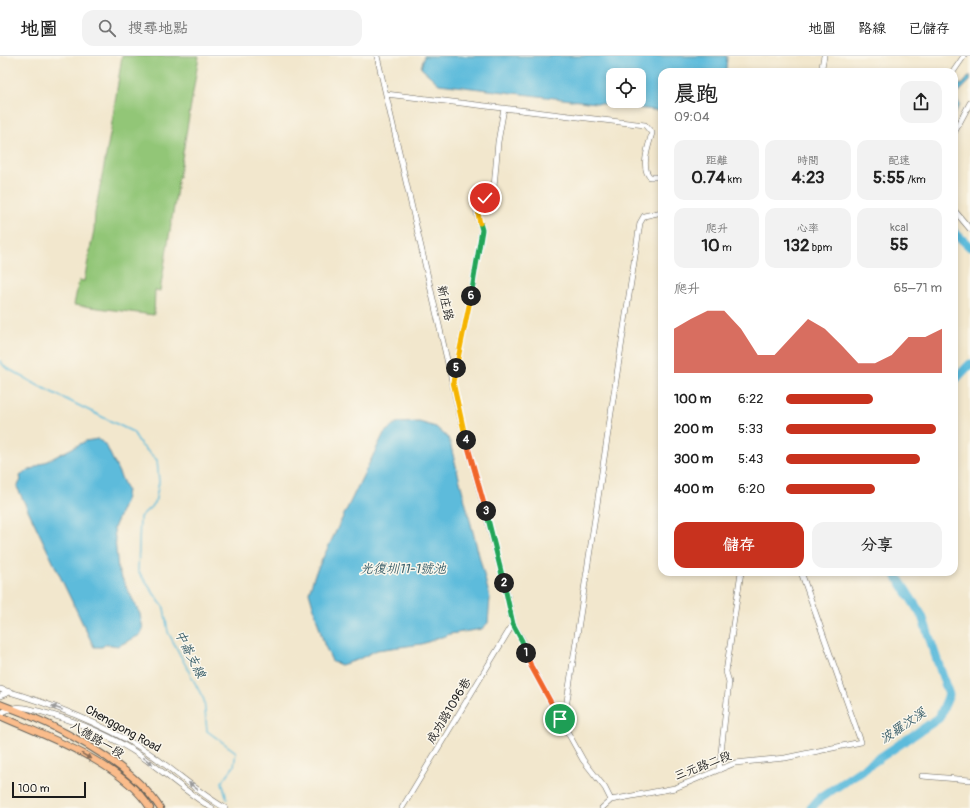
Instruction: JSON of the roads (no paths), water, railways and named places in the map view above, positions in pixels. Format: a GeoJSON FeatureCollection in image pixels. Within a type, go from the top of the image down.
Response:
{"type":"FeatureCollection","features":[{"type":"Feature","properties":{"kind":"main road","name":"八德路一段"},"geometry":{"type":"LineString","coordinates":[[0,704],[10,707],[82,742],[127,771],[142,784],[160,808]]}},
{"type":"Feature","properties":{"kind":"main road","name":"八德路一段"},"geometry":{"type":"LineString","coordinates":[[0,715],[77,750],[125,779],[150,808]]}},
{"type":"Feature","properties":{"kind":"street","name":"新庄路"},"geometry":{"type":"LineString","coordinates":[[377,56],[460,416],[508,594],[513,624],[522,641],[531,666],[560,719],[583,760],[605,788],[611,800]]}},
{"type":"Feature","properties":{"kind":"street"},"geometry":{"type":"LineString","coordinates":[[822,68],[824,56]]}},
{"type":"Feature","properties":{"kind":"street"},"geometry":{"type":"LineString","coordinates":[[956,68],[964,56]]}},
{"type":"Feature","properties":{"kind":"street"},"geometry":{"type":"LineString","coordinates":[[386,94],[645,124],[652,133],[645,168],[650,177],[658,177]]}},
{"type":"Feature","properties":{"kind":"street"},"geometry":{"type":"LineString","coordinates":[[958,126],[970,103]]}},
{"type":"Feature","properties":{"kind":"street"},"geometry":{"type":"LineString","coordinates":[[453,382],[470,301],[482,230],[477,214],[479,205],[490,195],[494,187],[498,142],[504,108]]}},
{"type":"Feature","properties":{"kind":"street"},"geometry":{"type":"LineString","coordinates":[[560,719],[565,714],[640,223],[644,216],[658,213]]}},
{"type":"Feature","properties":{"kind":"street"},"geometry":{"type":"LineString","coordinates":[[958,215],[970,229]]}},
{"type":"Feature","properties":{"kind":"street"},"geometry":{"type":"LineString","coordinates":[[719,770],[729,682],[726,672],[740,576]]}},
{"type":"Feature","properties":{"kind":"street","name":"三元路二段"},"geometry":{"type":"LineString","coordinates":[[611,800],[675,788],[735,764],[792,756],[861,742],[802,576]]}},
{"type":"Feature","properties":{"kind":"street","name":"成功路1096巷"},"geometry":{"type":"LineString","coordinates":[[402,808],[513,624]]}},
{"type":"Feature","properties":{"kind":"street","name":"Chenggong Road"},"geometry":{"type":"LineString","coordinates":[[0,689],[76,714],[113,732],[167,766],[225,808]]}},
{"type":"Feature","properties":{"kind":"street"},"geometry":{"type":"LineString","coordinates":[[0,696],[10,692]]}},
{"type":"Feature","properties":{"kind":"street"},"geometry":{"type":"LineString","coordinates":[[0,715],[10,707]]}},
{"type":"Feature","properties":{"kind":"street","name":"Chenggong Road"},"geometry":{"type":"LineString","coordinates":[[10,707],[22,707],[75,722],[109,737],[140,755],[212,808]]}},
{"type":"Feature","properties":{"kind":"street"},"geometry":{"type":"LineString","coordinates":[[922,776],[970,780]]}},
{"type":"Feature","properties":{"kind":"street"},"geometry":{"type":"LineString","coordinates":[[602,808],[611,800]]}},
{"type":"Feature","properties":{"kind":"water"},"geometry":{"type":"Polygon","coordinates":[[[424,56],[727,56],[726,68],[658,68],[658,111],[637,108],[646,108],[646,68],[606,68],[606,104],[439,84],[421,68],[424,56]]]}},
{"type":"Feature","properties":{"kind":"water"},"geometry":{"type":"Polygon","coordinates":[[[970,75],[970,81],[958,93],[958,85],[963,84],[970,75]]]}},
{"type":"Feature","properties":{"kind":"water","name":"光復圳11-1號池"},"geometry":{"type":"Polygon","coordinates":[[[419,422],[436,427],[449,439],[490,598],[488,623],[482,629],[450,634],[422,644],[377,650],[357,660],[341,665],[332,661],[324,644],[309,592],[315,574],[384,433],[396,423],[419,422]]]}},
{"type":"Feature","properties":{"kind":"water"},"geometry":{"type":"Polygon","coordinates":[[[98,439],[106,445],[127,490],[125,502],[114,528],[118,570],[140,614],[143,629],[140,635],[118,646],[106,644],[102,647],[94,647],[17,487],[21,480],[20,476],[24,473],[86,441],[98,439]]]}},
{"type":"Feature","properties":{"kind":"waterway","name":"波羅汶溪"},"geometry":{"type":"LineString","coordinates":[[958,236],[970,247]]}},
{"type":"Feature","properties":{"kind":"waterway","name":"中崙支線"},"geometry":{"type":"LineString","coordinates":[[0,361],[5,367],[39,386],[133,432],[141,445],[157,460],[159,482],[155,503],[140,517],[138,571],[164,608],[168,632],[204,700],[207,731],[236,752],[234,766],[222,782],[227,799]]}},
{"type":"Feature","properties":{"kind":"waterway","name":"波羅汶溪"},"geometry":{"type":"LineString","coordinates":[[958,377],[970,364]]}},
{"type":"Feature","properties":{"kind":"waterway","name":"波羅汶溪"},"geometry":{"type":"LineString","coordinates":[[811,808],[820,798],[939,718],[949,695],[922,616],[897,576]]}}]}
